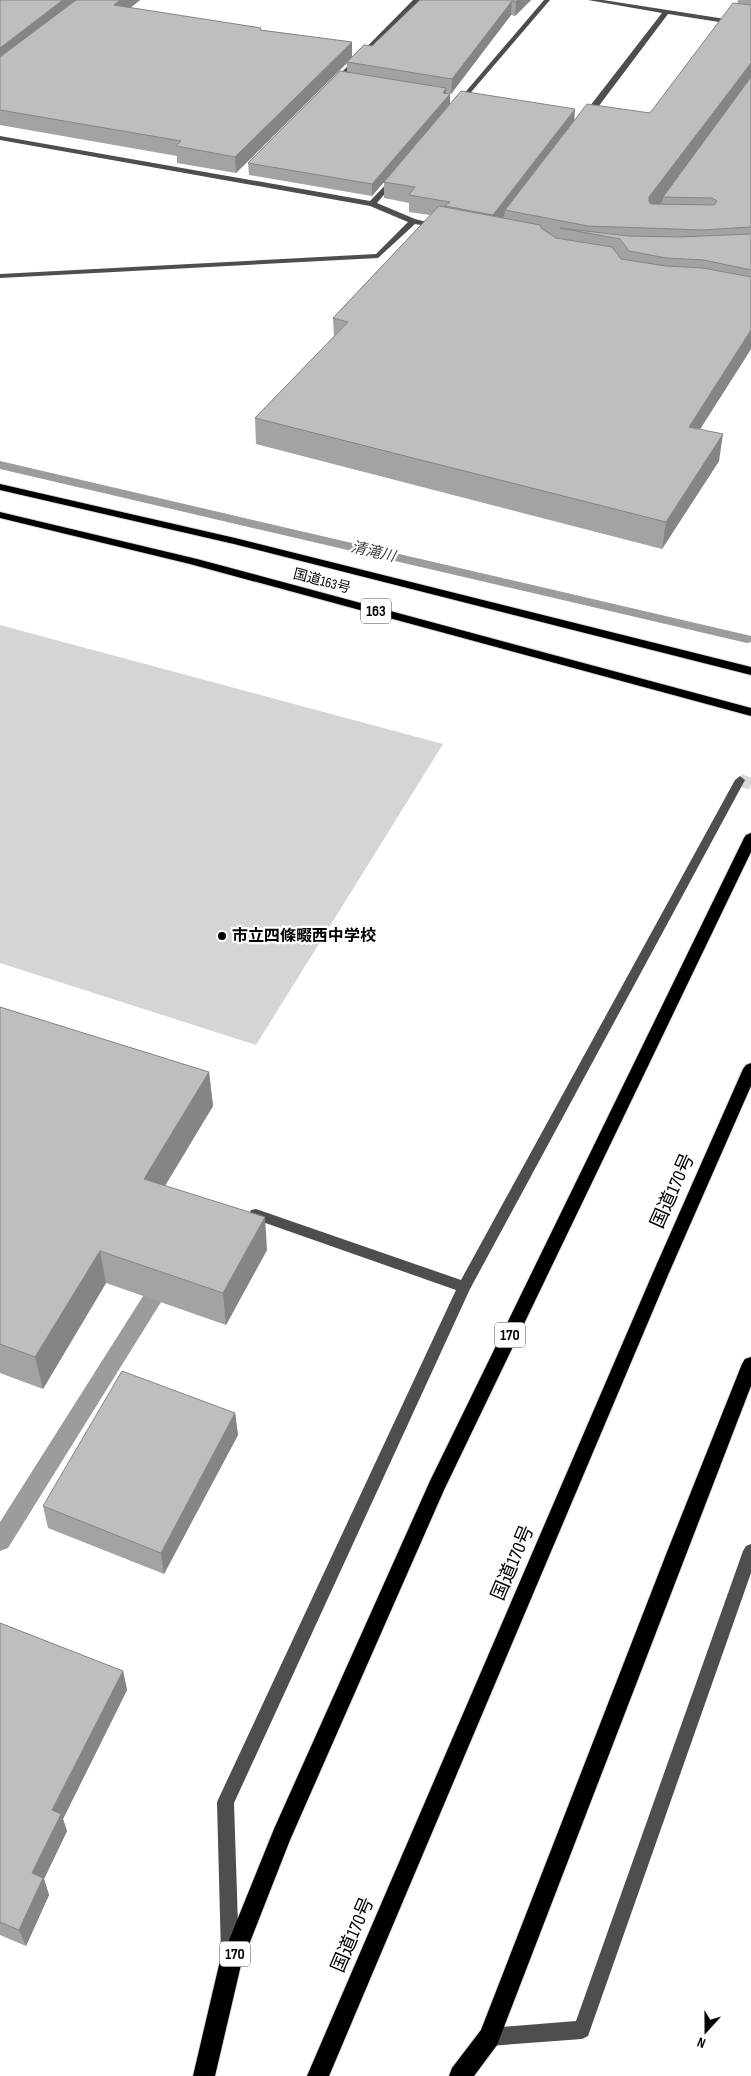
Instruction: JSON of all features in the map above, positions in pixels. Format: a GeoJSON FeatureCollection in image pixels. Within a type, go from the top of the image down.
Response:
{"type":"FeatureCollection","features":[{"type":"Feature","properties":{"kind":"highway","name":"国道163号"},"geometry":{"type":"LineString","coordinates":[[0,487],[235,541],[751,671]]}},
{"type":"Feature","properties":{"kind":"highway","name":"国道163号"},"geometry":{"type":"LineString","coordinates":[[0,515],[193,561],[751,712]]}},
{"type":"Feature","properties":{"kind":"highway","name":"170"},"geometry":{"type":"LineString","coordinates":[[204,2076],[230,1966],[285,1827],[436,1487],[751,838]]}},
{"type":"Feature","properties":{"kind":"highway","name":"国道170号"},"geometry":{"type":"LineString","coordinates":[[318,2076],[660,1275],[751,1069]]}},
{"type":"Feature","properties":{"kind":"highway"},"geometry":{"type":"LineString","coordinates":[[460,2076],[489,2037],[676,1552],[751,1364]]}},
{"type":"Feature","properties":{"kind":"street"},"geometry":{"type":"LineString","coordinates":[[324,93],[416,0]]}},
{"type":"Feature","properties":{"kind":"street"},"geometry":{"type":"LineString","coordinates":[[449,114],[547,0]]}},
{"type":"Feature","properties":{"kind":"street"},"geometry":{"type":"LineString","coordinates":[[592,0],[625,3],[666,12],[751,25]]}},
{"type":"Feature","properties":{"kind":"street"},"geometry":{"type":"LineString","coordinates":[[583,120],[666,12]]}},
{"type":"Feature","properties":{"kind":"street"},"geometry":{"type":"LineString","coordinates":[[337,79],[347,81]]}},
{"type":"Feature","properties":{"kind":"street"},"geometry":{"type":"LineString","coordinates":[[453,97],[462,99]]}},
{"type":"Feature","properties":{"kind":"street"},"geometry":{"type":"LineString","coordinates":[[0,138],[372,204],[413,221],[450,228]]}},
{"type":"Feature","properties":{"kind":"street"},"geometry":{"type":"LineString","coordinates":[[236,180],[243,173]]}},
{"type":"Feature","properties":{"kind":"street"},"geometry":{"type":"LineString","coordinates":[[372,204],[398,174]]}},
{"type":"Feature","properties":{"kind":"street"},"geometry":{"type":"LineString","coordinates":[[0,276],[378,256],[413,221]]}},
{"type":"Feature","properties":{"kind":"street"},"geometry":{"type":"LineString","coordinates":[[230,1966],[225,1802],[464,1287],[740,780]]}},
{"type":"Feature","properties":{"kind":"street"},"geometry":{"type":"LineString","coordinates":[[256,1214],[464,1287]]}},
{"type":"Feature","properties":{"kind":"street"},"geometry":{"type":"LineString","coordinates":[[489,2037],[582,2030],[751,1551]]}},
{"type":"Feature","properties":{"kind":"shaded area"},"geometry":{"type":"Polygon","coordinates":[[[0,625],[443,744],[256,1045],[0,963],[0,625]]]}},
{"type":"Feature","properties":{"kind":"building"},"geometry":{"type":"Polygon","coordinates":[[[0,0],[63,0],[0,48],[0,0]]]}},
{"type":"Feature","properties":{"kind":"building"},"geometry":{"type":"Polygon","coordinates":[[[76,0],[120,0],[114,5],[261,28],[260,30],[352,42],[235,157],[176,146],[181,141],[0,110],[0,57],[76,0]]]}},
{"type":"Feature","properties":{"kind":"building"},"geometry":{"type":"Polygon","coordinates":[[[420,0],[518,0],[516,2],[512,1],[452,79],[347,62],[364,45],[372,46],[420,0]]]}},
{"type":"Feature","properties":{"kind":"building"},"geometry":{"type":"Polygon","coordinates":[[[733,3],[751,5],[751,63],[649,197],[649,202],[651,204],[714,205],[717,201],[712,198],[663,197],[751,77],[751,227],[702,230],[588,226],[505,210],[587,104],[650,113],[733,3]]]}},
{"type":"Feature","properties":{"kind":"building"},"geometry":{"type":"Polygon","coordinates":[[[340,71],[446,88],[443,93],[450,94],[372,184],[248,163],[340,71]]]}},
{"type":"Feature","properties":{"kind":"building"},"geometry":{"type":"Polygon","coordinates":[[[461,91],[575,109],[493,215],[445,206],[450,202],[409,195],[415,187],[384,182],[461,91]]]}},
{"type":"Feature","properties":{"kind":"building"},"geometry":{"type":"Polygon","coordinates":[[[439,206],[540,225],[541,228],[556,238],[612,247],[621,259],[666,266],[703,268],[751,277],[751,330],[689,427],[723,434],[666,522],[255,418],[348,322],[333,318],[439,206]]]}},
{"type":"Feature","properties":{"kind":"building"},"geometry":{"type":"Polygon","coordinates":[[[560,228],[628,236],[679,237],[751,234],[751,270],[704,260],[666,258],[629,251],[620,239],[560,228]]]}},
{"type":"Feature","properties":{"kind":"building"},"geometry":{"type":"Polygon","coordinates":[[[0,1007],[209,1072],[144,1179],[265,1217],[223,1293],[100,1251],[35,1357],[0,1344],[0,1007]]]}},
{"type":"Feature","properties":{"kind":"building"},"geometry":{"type":"Polygon","coordinates":[[[122,1371],[235,1413],[161,1553],[43,1506],[122,1371]]]}},
{"type":"Feature","properties":{"kind":"building"},"geometry":{"type":"Polygon","coordinates":[[[0,1623],[123,1671],[52,1810],[61,1814],[32,1873],[43,1878],[19,1930],[0,1922],[0,1623]]]}},
{"type":"Feature","properties":{"kind":"waterway","name":"清滝川"},"geometry":{"type":"LineString","coordinates":[[0,465],[747,639]]}},
{"type":"Feature","properties":{"kind":"waterway"},"geometry":{"type":"LineString","coordinates":[[0,1541],[164,1280]]}},
{"type":"Feature","properties":{"kind":"tunnel"},"geometry":{"type":"LineString","coordinates":[[740,780],[751,784]]}},
{"type":"Feature","properties":{"kind":"place","name":"市立四條畷西中学校"},"geometry":{"type":"Point","coordinates":[222,936]}}]}
